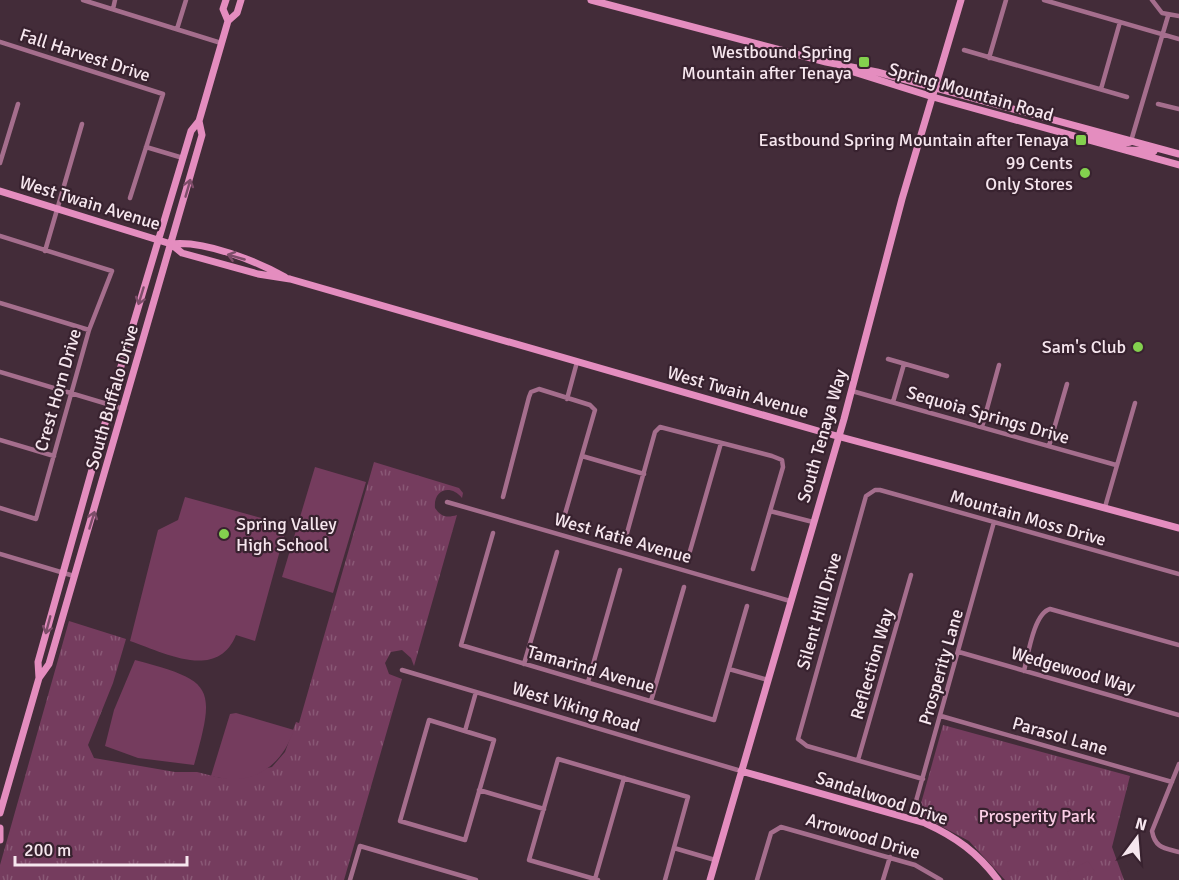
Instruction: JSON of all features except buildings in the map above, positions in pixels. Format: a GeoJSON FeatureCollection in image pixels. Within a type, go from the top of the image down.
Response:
{"type":"FeatureCollection","features":[{"type":"Feature","properties":{"kind":"main road","name":"South Buffalo Drive"},"geometry":{"type":"LineString","coordinates":[[226,0],[223,9],[228,21]]}},
{"type":"Feature","properties":{"kind":"main road","name":"South Buffalo Drive"},"geometry":{"type":"LineString","coordinates":[[39,678],[38,662],[62,572],[158,240],[191,130],[199,121],[228,21],[237,13],[241,0]]}},
{"type":"Feature","properties":{"kind":"main road","name":"Spring Mountain Road"},"geometry":{"type":"LineString","coordinates":[[591,0],[826,62],[936,87],[1178,153]]}},
{"type":"Feature","properties":{"kind":"main road","name":"South Tenaya Way"},"geometry":{"type":"LineString","coordinates":[[710,880],[852,391],[961,0]]}},
{"type":"Feature","properties":{"kind":"main road","name":"Spring Mountain Road"},"geometry":{"type":"LineString","coordinates":[[826,62],[875,81],[1179,165]]}},
{"type":"Feature","properties":{"kind":"main road","name":"South Buffalo Drive"},"geometry":{"type":"LineString","coordinates":[[0,813],[39,678],[49,664],[124,409],[202,135],[199,121]]}},
{"type":"Feature","properties":{"kind":"main road"},"geometry":{"type":"LineString","coordinates":[[1065,134],[1091,136],[1125,144],[1131,141]]}},
{"type":"Feature","properties":{"kind":"main road"},"geometry":{"type":"LineString","coordinates":[[1127,151],[1135,148],[1178,153]]}},
{"type":"Feature","properties":{"kind":"main road","name":"West Twain Avenue"},"geometry":{"type":"LineString","coordinates":[[0,191],[171,244],[182,253],[258,274],[290,279],[838,435],[1179,528]]}},
{"type":"Feature","properties":{"kind":"main road","name":"West Twain Avenue"},"geometry":{"type":"LineString","coordinates":[[171,244],[185,242],[260,264],[290,279]]}},
{"type":"Feature","properties":{"kind":"main road","name":"Sandalwood Drive"},"geometry":{"type":"LineString","coordinates":[[741,771],[911,819],[948,833],[984,861],[998,880]]}},
{"type":"Feature","properties":{"kind":"main road"},"geometry":{"type":"LineString","coordinates":[[0,828],[0,840]]}},
{"type":"Feature","properties":{"kind":"street"},"geometry":{"type":"LineString","coordinates":[[83,0],[221,43]]}},
{"type":"Feature","properties":{"kind":"street"},"geometry":{"type":"LineString","coordinates":[[113,9],[115,0]]}},
{"type":"Feature","properties":{"kind":"street"},"geometry":{"type":"LineString","coordinates":[[177,29],[186,0]]}},
{"type":"Feature","properties":{"kind":"street"},"geometry":{"type":"LineString","coordinates":[[989,58],[1006,0]]}},
{"type":"Feature","properties":{"kind":"street"},"geometry":{"type":"LineString","coordinates":[[1044,0],[1179,39]]}},
{"type":"Feature","properties":{"kind":"street"},"geometry":{"type":"LineString","coordinates":[[1152,0],[1156,8],[1168,16],[1179,15]]}},
{"type":"Feature","properties":{"kind":"street"},"geometry":{"type":"LineString","coordinates":[[1131,141],[1168,16]]}},
{"type":"Feature","properties":{"kind":"street"},"geometry":{"type":"LineString","coordinates":[[1101,89],[1120,22]]}},
{"type":"Feature","properties":{"kind":"street","name":"Fall Harvest Drive"},"geometry":{"type":"LineString","coordinates":[[0,42],[163,94],[146,147]]}},
{"type":"Feature","properties":{"kind":"street"},"geometry":{"type":"LineString","coordinates":[[964,50],[1127,96]]}},
{"type":"Feature","properties":{"kind":"street"},"geometry":{"type":"LineString","coordinates":[[0,163],[18,104]]}},
{"type":"Feature","properties":{"kind":"street"},"geometry":{"type":"LineString","coordinates":[[1158,104],[1179,109]]}},
{"type":"Feature","properties":{"kind":"street"},"geometry":{"type":"LineString","coordinates":[[0,236],[45,251],[82,124]]}},
{"type":"Feature","properties":{"kind":"street"},"geometry":{"type":"LineString","coordinates":[[130,198],[146,147],[183,158]]}},
{"type":"Feature","properties":{"kind":"street","name":"Crest Horn Drive"},"geometry":{"type":"LineString","coordinates":[[0,508],[36,519],[88,330],[112,271],[45,251]]}},
{"type":"Feature","properties":{"kind":"street"},"geometry":{"type":"LineString","coordinates":[[0,303],[88,330]]}},
{"type":"Feature","properties":{"kind":"street"},"geometry":{"type":"LineString","coordinates":[[888,359],[947,376]]}},
{"type":"Feature","properties":{"kind":"street"},"geometry":{"type":"LineString","coordinates":[[567,399],[578,362]]}},
{"type":"Feature","properties":{"kind":"street"},"geometry":{"type":"LineString","coordinates":[[893,402],[904,364]]}},
{"type":"Feature","properties":{"kind":"street"},"geometry":{"type":"LineString","coordinates":[[982,427],[999,364]]}},
{"type":"Feature","properties":{"kind":"street"},"geometry":{"type":"LineString","coordinates":[[0,372],[124,409]]}},
{"type":"Feature","properties":{"kind":"street"},"geometry":{"type":"LineString","coordinates":[[1049,446],[1066,384]]}},
{"type":"Feature","properties":{"kind":"street"},"geometry":{"type":"LineString","coordinates":[[504,497],[529,397],[531,392],[539,389],[593,407],[595,416],[565,514]]}},
{"type":"Feature","properties":{"kind":"street","name":"Sequoia Springs Drive"},"geometry":{"type":"LineString","coordinates":[[852,391],[1116,465]]}},
{"type":"Feature","properties":{"kind":"street"},"geometry":{"type":"LineString","coordinates":[[1104,507],[1135,403]]}},
{"type":"Feature","properties":{"kind":"street"},"geometry":{"type":"LineString","coordinates":[[627,533],[655,432],[664,427],[779,458],[783,463],[753,569]]}},
{"type":"Feature","properties":{"kind":"street"},"geometry":{"type":"LineString","coordinates":[[0,440],[54,456]]}},
{"type":"Feature","properties":{"kind":"street"},"geometry":{"type":"LineString","coordinates":[[690,551],[721,443]]}},
{"type":"Feature","properties":{"kind":"street"},"geometry":{"type":"LineString","coordinates":[[582,456],[644,474]]}},
{"type":"Feature","properties":{"kind":"street","name":"Mountain Moss Drive"},"geometry":{"type":"LineString","coordinates":[[870,492],[880,490],[1179,574]]}},
{"type":"Feature","properties":{"kind":"street","name":"Silent Hill Drive"},"geometry":{"type":"LineString","coordinates":[[858,760],[807,746],[798,739],[866,496],[870,492]]}},
{"type":"Feature","properties":{"kind":"street","name":"West Katie Avenue"},"geometry":{"type":"LineString","coordinates":[[447,502],[790,601]]}},
{"type":"Feature","properties":{"kind":"street"},"geometry":{"type":"LineString","coordinates":[[770,511],[813,522]]}},
{"type":"Feature","properties":{"kind":"street","name":"Prosperity Lane"},"geometry":{"type":"LineString","coordinates":[[911,819],[994,522]]}},
{"type":"Feature","properties":{"kind":"street","name":"Tamarind Avenue"},"geometry":{"type":"LineString","coordinates":[[493,533],[461,645],[714,720],[729,669]]}},
{"type":"Feature","properties":{"kind":"street"},"geometry":{"type":"LineString","coordinates":[[524,664],[557,552]]}},
{"type":"Feature","properties":{"kind":"street"},"geometry":{"type":"LineString","coordinates":[[0,554],[74,576]]}},
{"type":"Feature","properties":{"kind":"street"},"geometry":{"type":"LineString","coordinates":[[588,682],[620,570]]}},
{"type":"Feature","properties":{"kind":"street","name":"Reflection Way"},"geometry":{"type":"LineString","coordinates":[[858,760],[911,575]]}},
{"type":"Feature","properties":{"kind":"street"},"geometry":{"type":"LineString","coordinates":[[651,701],[684,587]]}},
{"type":"Feature","properties":{"kind":"street"},"geometry":{"type":"LineString","coordinates":[[747,606],[729,669],[768,680]]}},
{"type":"Feature","properties":{"kind":"street"},"geometry":{"type":"LineString","coordinates":[[1024,670],[1038,619],[1045,610],[1050,609],[1179,645]]}},
{"type":"Feature","properties":{"kind":"street","name":"Wedgewood Way"},"geometry":{"type":"LineString","coordinates":[[959,652],[1179,715]]}},
{"type":"Feature","properties":{"kind":"street","name":"West Viking Road"},"geometry":{"type":"LineString","coordinates":[[402,670],[741,771]]}},
{"type":"Feature","properties":{"kind":"street"},"geometry":{"type":"LineString","coordinates":[[465,731],[476,692]]}},
{"type":"Feature","properties":{"kind":"street","name":"Parasol Lane"},"geometry":{"type":"LineString","coordinates":[[941,716],[1172,782]]}},
{"type":"Feature","properties":{"kind":"street"},"geometry":{"type":"LineString","coordinates":[[429,720],[494,740],[479,790],[465,840],[400,821],[429,720]]}},
{"type":"Feature","properties":{"kind":"street"},"geometry":{"type":"LineString","coordinates":[[624,778],[596,880],[529,860],[558,759],[624,778],[688,797],[664,880]]}},
{"type":"Feature","properties":{"kind":"street"},"geometry":{"type":"LineString","coordinates":[[858,760],[923,779]]}},
{"type":"Feature","properties":{"kind":"street"},"geometry":{"type":"LineString","coordinates":[[1179,764],[1152,831],[1154,842],[1158,846],[1179,852]]}},
{"type":"Feature","properties":{"kind":"street"},"geometry":{"type":"LineString","coordinates":[[479,790],[544,809]]}},
{"type":"Feature","properties":{"kind":"street","name":"Arrowood Drive"},"geometry":{"type":"LineString","coordinates":[[757,880],[771,833],[775,829],[786,828],[915,865],[941,880]]}},
{"type":"Feature","properties":{"kind":"street"},"geometry":{"type":"LineString","coordinates":[[350,880],[360,846],[476,880]]}},
{"type":"Feature","properties":{"kind":"street"},"geometry":{"type":"LineString","coordinates":[[674,848],[715,860]]}},
{"type":"Feature","properties":{"kind":"street"},"geometry":{"type":"LineString","coordinates":[[884,880],[890,857]]}},
{"type":"Feature","properties":{"kind":"green space"},"geometry":{"type":"Polygon","coordinates":[[[374,462],[459,488],[463,493],[462,498],[453,491],[444,491],[437,496],[435,502],[435,508],[442,515],[457,515],[414,666],[411,658],[402,650],[391,652],[385,663],[389,674],[402,679],[344,880],[0,880],[0,865],[69,621],[126,639],[113,683],[88,745],[94,758],[175,772],[197,772],[221,778],[272,767],[285,752],[296,722],[299,723],[374,462]]]}},
{"type":"Feature","properties":{"kind":"green space"},"geometry":{"type":"Polygon","coordinates":[[[315,467],[366,482],[333,593],[282,577],[315,467]]]}},
{"type":"Feature","properties":{"kind":"green space"},"geometry":{"type":"Polygon","coordinates":[[[185,497],[287,525],[255,641],[236,635],[227,649],[216,657],[203,660],[188,660],[130,641],[158,530],[178,520],[185,497]]]}},
{"type":"Feature","properties":{"kind":"green space"},"geometry":{"type":"Polygon","coordinates":[[[135,660],[181,674],[194,682],[202,691],[206,703],[205,718],[194,765],[138,758],[105,746],[114,710],[135,660]]]}},
{"type":"Feature","properties":{"kind":"green space"},"geometry":{"type":"Polygon","coordinates":[[[236,713],[294,730],[281,755],[263,771],[239,779],[211,776],[230,714],[236,713]]]}},
{"type":"Feature","properties":{"kind":"green space","name":"Prosperity Park"},"geometry":{"type":"Polygon","coordinates":[[[943,725],[1130,776],[1112,847],[1124,880],[1005,880],[969,841],[918,814],[943,725]]]}},
{"type":"Feature","properties":{"kind":"green space"},"geometry":{"type":"Polygon","coordinates":[[[1088,861],[1095,872],[1080,880],[1071,880],[1067,872],[1088,861]]]}},
{"type":"Feature","properties":{"kind":"place","name":"Westbound Spring Mountain after Tenaya"},"geometry":{"type":"Point","coordinates":[864,62]}},
{"type":"Feature","properties":{"kind":"place","name":"Eastbound Spring Mountain after Tenaya"},"geometry":{"type":"Point","coordinates":[1081,140]}},
{"type":"Feature","properties":{"kind":"place","name":"99 Cents Only Stores"},"geometry":{"type":"Point","coordinates":[1085,173]}},
{"type":"Feature","properties":{"kind":"place","name":"Sam's Club"},"geometry":{"type":"Point","coordinates":[1138,347]}},
{"type":"Feature","properties":{"kind":"place","name":"Spring Valley High School"},"geometry":{"type":"Point","coordinates":[224,534]}}]}
